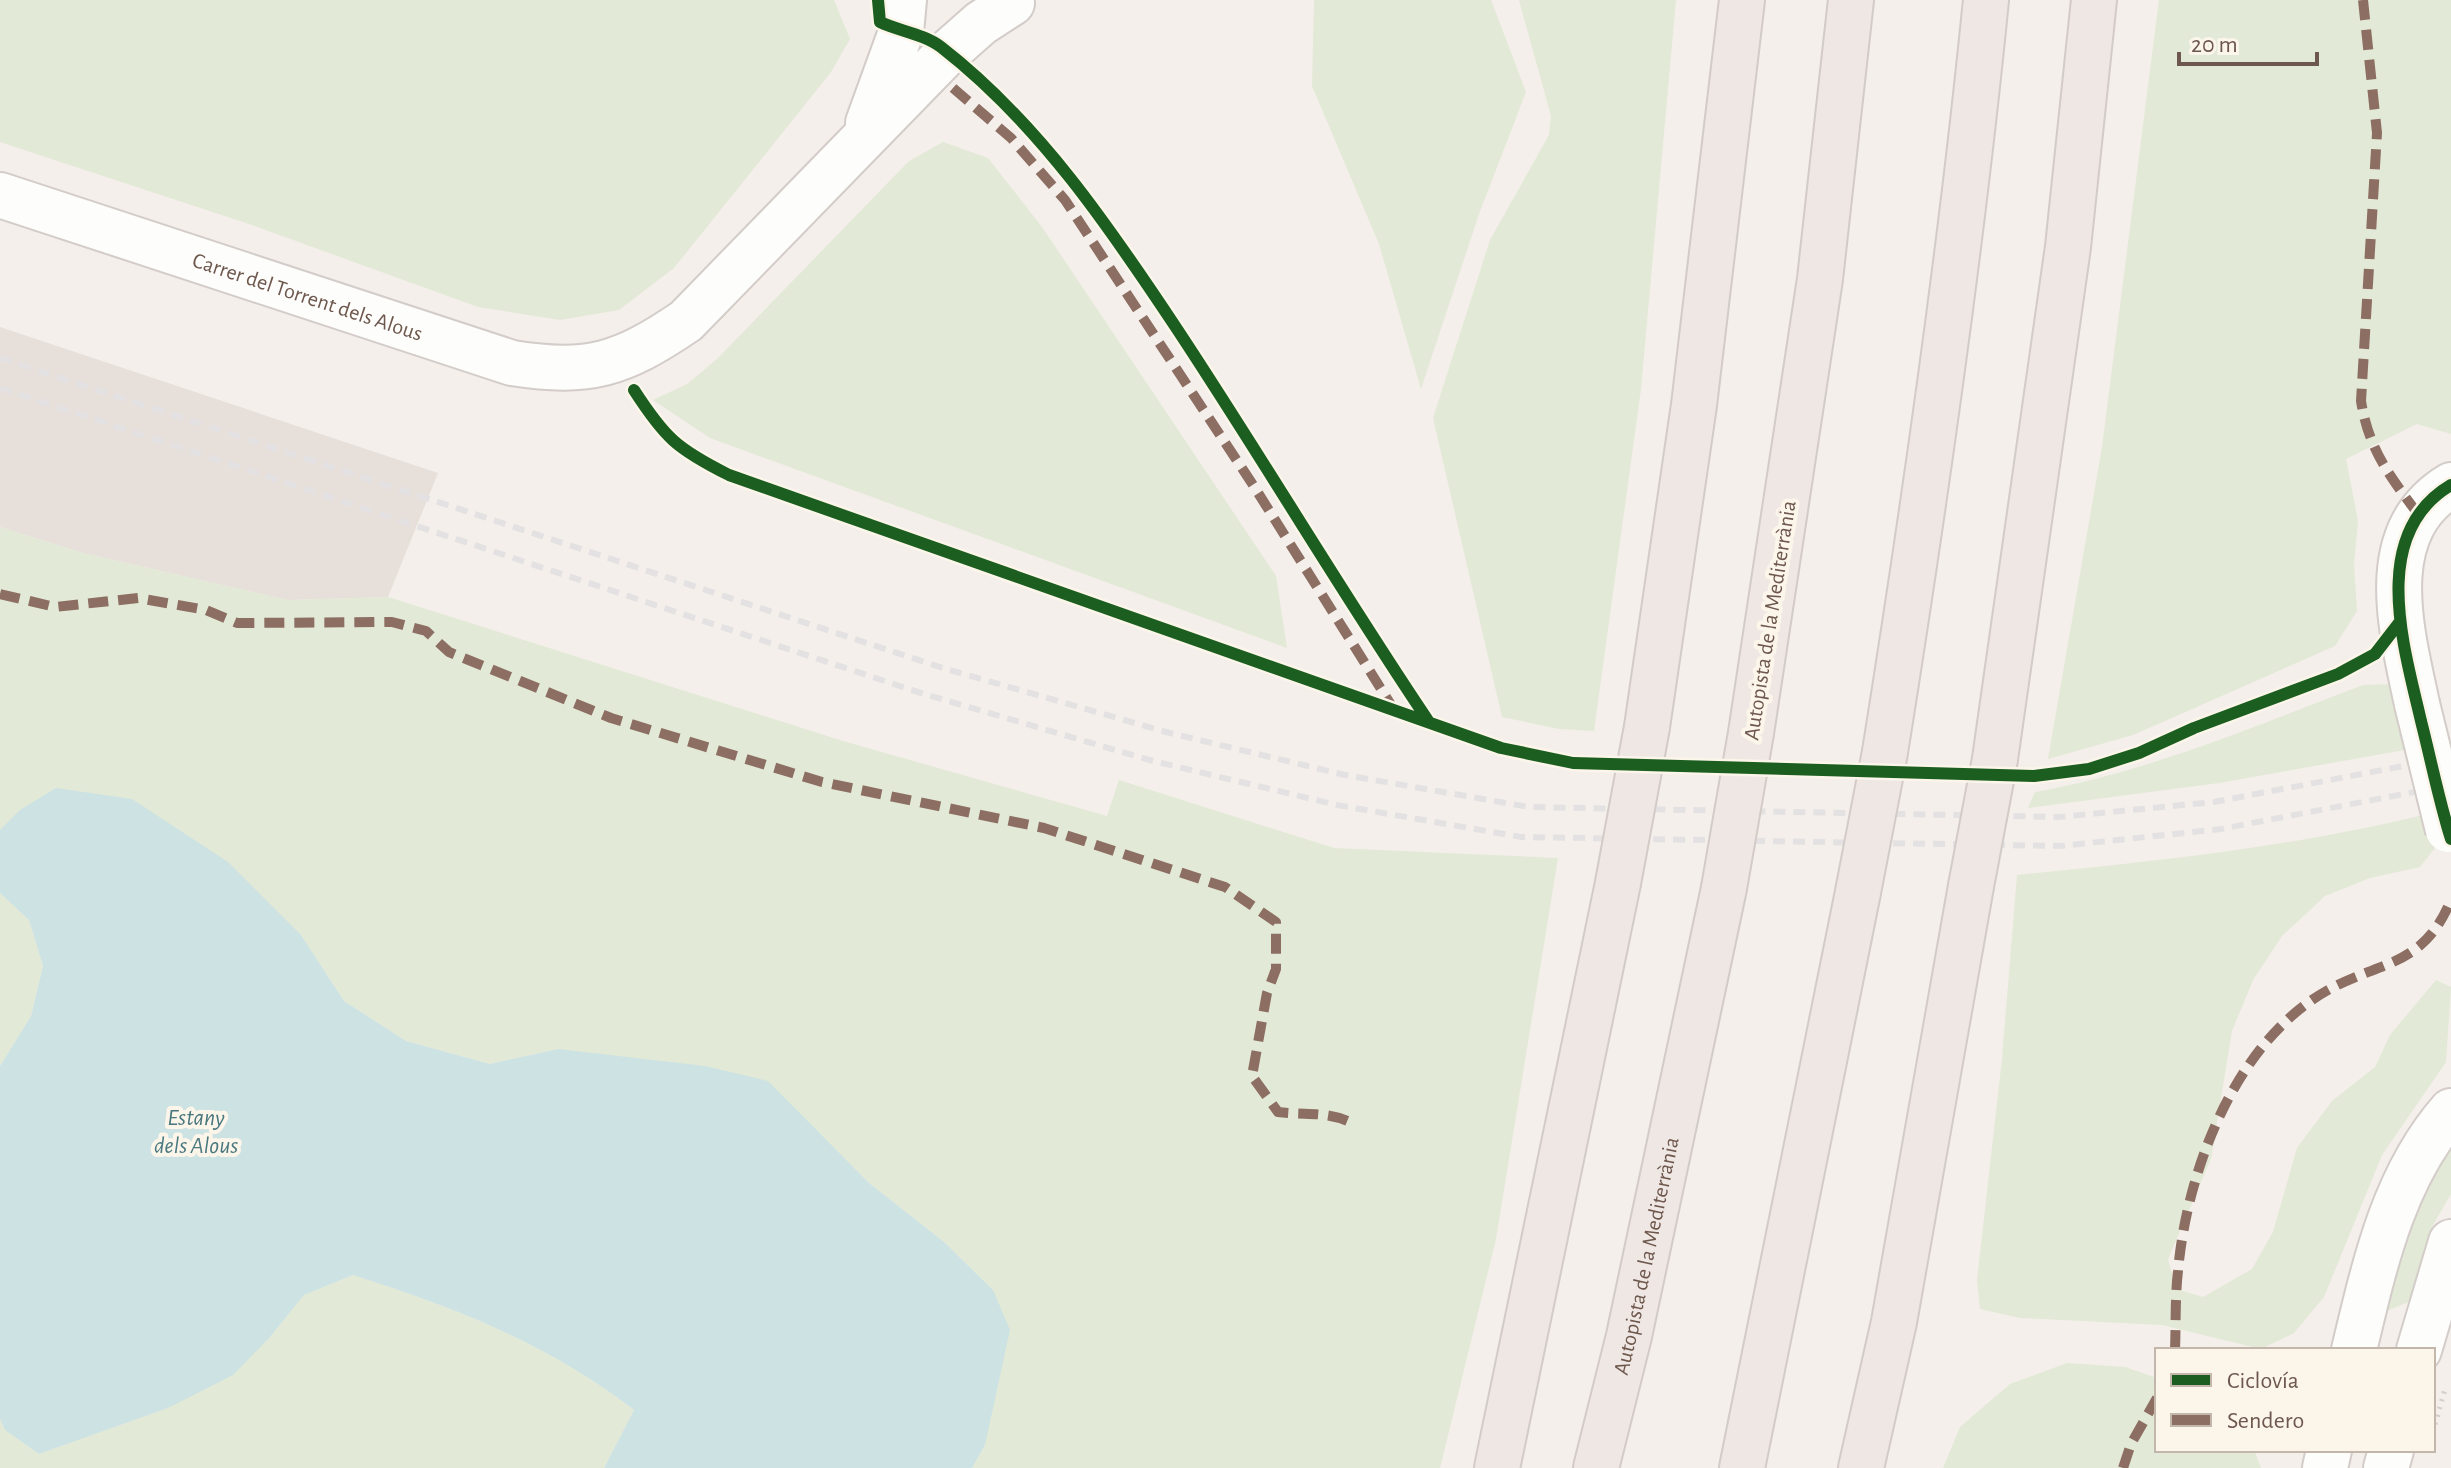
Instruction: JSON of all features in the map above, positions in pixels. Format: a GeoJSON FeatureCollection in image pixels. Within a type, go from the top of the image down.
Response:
{"type":"FeatureCollection","features":[{"type":"Feature","properties":{"kind":"highway"},"geometry":{"type":"LineString","coordinates":[[1497,1468],[1618,883],[1647,727],[1696,390],[1742,0]]}},
{"type":"Feature","properties":{"kind":"highway","name":"Autopista de la Mediterrània"},"geometry":{"type":"LineString","coordinates":[[1596,1468],[1629,1336],[1724,888],[1751,733],[1820,279],[1851,0]]}},
{"type":"Feature","properties":{"kind":"highway"},"geometry":{"type":"LineString","coordinates":[[1742,1468],[1885,752],[1918,544],[1967,187],[1986,0]]}},
{"type":"Feature","properties":{"kind":"highway"},"geometry":{"type":"LineString","coordinates":[[1861,1468],[1894,1322],[1995,759],[2064,277],[2094,0]]}},
{"type":"Feature","properties":{"kind":"street"},"geometry":{"type":"LineString","coordinates":[[863,136],[901,32],[904,0]]}},
{"type":"Feature","properties":{"kind":"street"},"geometry":{"type":"LineString","coordinates":[[969,0],[1018,2]]}},
{"type":"Feature","properties":{"kind":"street","name":"Carrer del Torrent dels Alous"},"geometry":{"type":"LineString","coordinates":[[0,195],[512,363],[548,369],[589,369],[620,360],[654,343],[686,321],[718,293],[863,136],[958,42],[1018,2]]}},
{"type":"Feature","properties":{"kind":"street"},"geometry":{"type":"LineString","coordinates":[[2450,834],[2399,623],[2399,580],[2406,538],[2418,514],[2451,485]]}},
{"type":"Feature","properties":{"kind":"street"},"geometry":{"type":"LineString","coordinates":[[2354,1348],[2381,1239],[2408,1179],[2451,1111]]}},
{"type":"Feature","properties":{"kind":"street"},"geometry":{"type":"LineString","coordinates":[[2435,1350],[2451,1242]]}},
{"type":"Feature","properties":{"kind":"shaded area"},"geometry":{"type":"Polygon","coordinates":[[[0,327],[438,473],[388,597],[288,600],[83,553],[0,527],[0,327]]]}},
{"type":"Feature","properties":{"kind":"green space"},"geometry":{"type":"Polygon","coordinates":[[[0,0],[834,0],[850,39],[831,72],[674,268],[619,310],[560,320],[478,307],[249,224],[0,142],[0,0]]]}},
{"type":"Feature","properties":{"kind":"green space"},"geometry":{"type":"Polygon","coordinates":[[[1314,0],[1491,0],[1526,92],[1479,214],[1421,389],[1379,244],[1312,86],[1314,0]]]}},
{"type":"Feature","properties":{"kind":"green space"},"geometry":{"type":"Polygon","coordinates":[[[1519,0],[1676,0],[1641,389],[1594,731],[1559,729],[1502,717],[1433,418],[1490,240],[1549,135],[1551,116],[1519,0]]]}},
{"type":"Feature","properties":{"kind":"green space"},"geometry":{"type":"Polygon","coordinates":[[[2159,0],[2451,0],[2451,434],[2417,424],[2346,459],[2358,521],[2354,564],[2357,611],[2335,646],[2133,735],[2048,759],[2102,447],[2159,0]]]}},
{"type":"Feature","properties":{"kind":"green space"},"geometry":{"type":"Polygon","coordinates":[[[943,142],[988,158],[1042,227],[1276,576],[1287,648],[710,438],[653,400],[687,384],[717,359],[909,161],[943,142]]]}},
{"type":"Feature","properties":{"kind":"green space"},"geometry":{"type":"Polygon","coordinates":[[[0,527],[83,553],[288,600],[388,597],[843,741],[1107,816],[1119,780],[1334,848],[1558,858],[1496,1239],[1440,1468],[972,1468],[985,1445],[993,1290],[944,1242],[869,1183],[834,1148],[558,1049],[490,1064],[406,1041],[344,1001],[301,935],[132,799],[0,830],[0,527]]]}},
{"type":"Feature","properties":{"kind":"green space"},"geometry":{"type":"Polygon","coordinates":[[[2397,684],[2427,746],[2219,783],[2028,808],[2035,792],[2119,773],[2160,760],[2363,685],[2397,684]]]}},
{"type":"Feature","properties":{"kind":"green space"},"geometry":{"type":"Polygon","coordinates":[[[2451,808],[2438,844],[2420,867],[2370,878],[2325,896],[2282,936],[2253,980],[2232,1031],[2211,1159],[2168,1259],[2176,1289],[2203,1297],[2252,1269],[2273,1232],[2297,1148],[2332,1101],[2375,1067],[2390,1035],[2436,980],[2451,987],[2446,1062],[2382,1155],[2324,1297],[2294,1333],[2257,1348],[2162,1325],[2020,1318],[1980,1309],[1977,1280],[2002,1059],[2017,875],[2290,842],[2451,808]]]}},
{"type":"Feature","properties":{"kind":"green space"},"geometry":{"type":"Polygon","coordinates":[[[0,893],[29,920],[43,966],[31,1016],[0,1066],[0,893]]]}},
{"type":"Feature","properties":{"kind":"green space"},"geometry":{"type":"Polygon","coordinates":[[[2451,1139],[2451,1194],[2433,1225],[2411,1301],[2384,1312],[2429,1174],[2451,1139]]]}},
{"type":"Feature","properties":{"kind":"green space"},"geometry":{"type":"Polygon","coordinates":[[[353,1275],[465,1315],[534,1346],[601,1386],[634,1410],[604,1468],[0,1468],[0,1419],[5,1430],[39,1454],[168,1408],[270,1337],[304,1295],[353,1275]]]}},
{"type":"Feature","properties":{"kind":"green space"},"geometry":{"type":"Polygon","coordinates":[[[2067,1363],[2125,1367],[2155,1377],[2155,1452],[2255,1452],[2261,1468],[1943,1468],[1960,1427],[2010,1384],[2067,1363]]]}},
{"type":"Feature","properties":{"kind":"water","name":"Estany dels Alous"},"geometry":{"type":"Polygon","coordinates":[[[56,788],[132,799],[228,862],[301,935],[344,1001],[406,1041],[490,1064],[558,1049],[705,1066],[768,1081],[869,1183],[944,1242],[993,1290],[1010,1330],[985,1445],[972,1468],[604,1468],[634,1410],[568,1365],[500,1330],[353,1275],[304,1295],[270,1337],[233,1375],[168,1408],[39,1454],[5,1430],[0,1419],[0,1066],[31,1016],[43,966],[29,920],[0,893],[0,830],[20,810],[56,788]]]}},
{"type":"Feature","properties":{"kind":"railway"},"geometry":{"type":"LineString","coordinates":[[0,358],[943,668],[1166,732],[1345,775],[1529,807],[2059,817],[2214,802],[2451,757]]}},
{"type":"Feature","properties":{"kind":"railway"},"geometry":{"type":"LineString","coordinates":[[0,388],[924,694],[1153,761],[1337,805],[1521,837],[2061,846],[2221,829],[2451,785]]}},
{"type":"Feature","properties":{"kind":"marked path"},"geometry":{"type":"LineString","coordinates":[[2363,0],[2377,133],[2361,401],[2375,448],[2389,474],[2418,514]]}},
{"type":"Feature","properties":{"kind":"marked path"},"geometry":{"type":"LineString","coordinates":[[953,88],[1011,138],[1065,200],[1255,488],[1393,708]]}},
{"type":"Feature","properties":{"kind":"marked path"},"geometry":{"type":"LineString","coordinates":[[0,594],[55,607],[138,598],[206,610],[237,623],[392,622],[426,631],[449,652],[611,718],[822,782],[1044,828],[1225,887],[1276,922],[1276,969],[1267,993],[1252,1076],[1278,1112],[1327,1115],[1356,1125]]}},
{"type":"Feature","properties":{"kind":"marked path"},"geometry":{"type":"LineString","coordinates":[[2175,1348],[2178,1271],[2192,1192],[2205,1151],[2242,1075],[2267,1042],[2295,1013],[2328,990],[2414,950],[2440,922],[2451,900]]}},
{"type":"Feature","properties":{"kind":"marked path"},"geometry":{"type":"LineString","coordinates":[[2123,1468],[2131,1444],[2155,1402]]}},
{"type":"Feature","properties":{"kind":"cycle path"},"geometry":{"type":"LineString","coordinates":[[878,0],[880,22],[934,43],[977,77],[1041,143],[1099,215],[1209,378],[1429,722]]}},
{"type":"Feature","properties":{"kind":"cycle path"},"geometry":{"type":"LineString","coordinates":[[634,390],[674,441],[729,475],[1501,748],[1573,763],[2034,776],[2089,769],[2139,753],[2194,728],[2338,674],[2375,654],[2399,623]]}},
{"type":"Feature","properties":{"kind":"cycle path"},"geometry":{"type":"LineString","coordinates":[[2451,485],[2425,506],[2409,532],[2401,562],[2398,594],[2407,660],[2451,839]]}}]}
